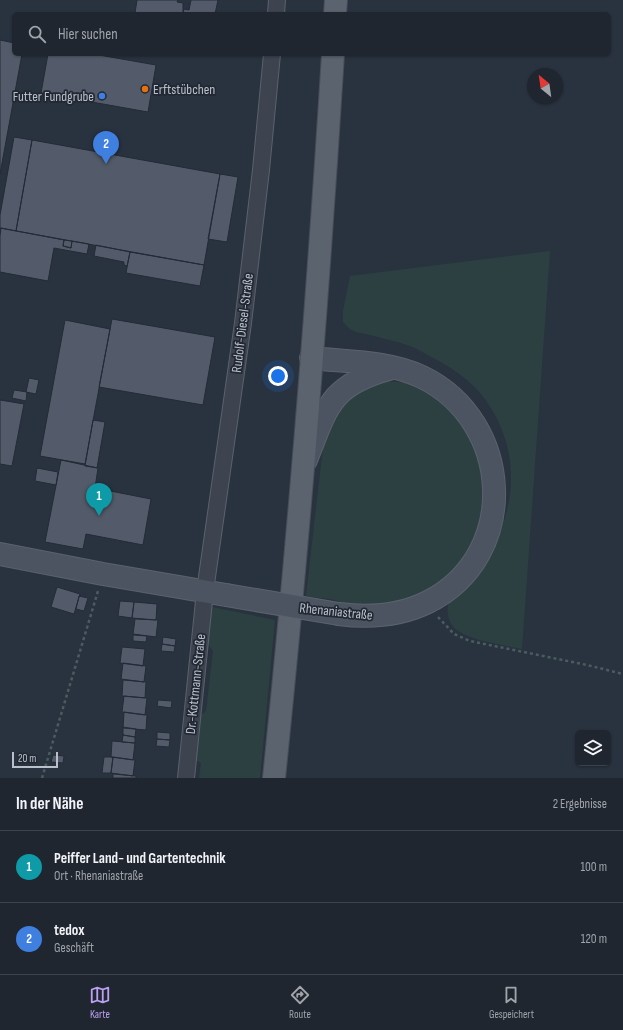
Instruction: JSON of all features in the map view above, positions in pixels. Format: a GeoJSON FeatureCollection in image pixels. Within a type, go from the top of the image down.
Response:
{"type":"FeatureCollection","features":[{"type":"Feature","properties":{"kind":"main road"},"geometry":{"type":"LineString","coordinates":[[335,12],[336,0]]}},
{"type":"Feature","properties":{"kind":"main road"},"geometry":{"type":"LineString","coordinates":[[274,778],[303,468],[333,56]]}},
{"type":"Feature","properties":{"kind":"main road","name":"Rhenaniastraße"},"geometry":{"type":"LineString","coordinates":[[0,554],[103,574],[339,614],[364,616],[389,615],[410,610],[429,602],[444,592],[462,576],[473,562],[484,543],[489,529],[494,508],[494,494],[490,457],[481,436],[459,404],[445,391],[415,374],[394,367],[311,358]]}},
{"type":"Feature","properties":{"kind":"main road"},"geometry":{"type":"LineString","coordinates":[[303,468],[324,415],[336,396],[343,389],[361,378],[394,367]]}},
{"type":"Feature","properties":{"kind":"street"},"geometry":{"type":"LineString","coordinates":[[276,12],[277,0]]}},
{"type":"Feature","properties":{"kind":"street","name":"Rudolf-Diesel-Straße"},"geometry":{"type":"LineString","coordinates":[[205,591],[243,323],[261,170],[272,56]]}},
{"type":"Feature","properties":{"kind":"street","name":"Dr.-Kottmann-Straße"},"geometry":{"type":"LineString","coordinates":[[186,778],[205,591]]}},
{"type":"Feature","properties":{"kind":"path"},"geometry":{"type":"LineString","coordinates":[[42,778],[103,574]]}},
{"type":"Feature","properties":{"kind":"path"},"geometry":{"type":"LineString","coordinates":[[429,602],[442,623],[450,631],[461,638],[623,674]]}},
{"type":"Feature","properties":{"kind":"green space"},"geometry":{"type":"Polygon","coordinates":[[[550,251],[522,649],[484,641],[465,635],[452,625],[448,614],[449,602],[472,579],[491,552],[507,511],[511,468],[507,446],[500,425],[483,396],[461,375],[444,364],[405,344],[357,332],[348,328],[343,322],[343,311],[350,276],[550,251]]]}},
{"type":"Feature","properties":{"kind":"green space"},"geometry":{"type":"Polygon","coordinates":[[[375,381],[404,383],[422,389],[438,399],[452,411],[458,419],[479,455],[484,480],[484,499],[476,534],[467,551],[456,566],[443,579],[428,589],[402,602],[392,604],[364,605],[346,604],[335,600],[306,596],[323,447],[330,418],[339,403],[375,381]]]}},
{"type":"Feature","properties":{"kind":"green space"},"geometry":{"type":"Polygon","coordinates":[[[212,607],[275,620],[260,778],[199,778],[201,763],[194,759],[199,717],[206,711],[213,651],[207,642],[212,607]]]}},
{"type":"Feature","properties":{"kind":"building"},"geometry":{"type":"Polygon","coordinates":[[[137,0],[178,0],[177,2],[183,3],[183,12],[135,12],[137,0]]]}},
{"type":"Feature","properties":{"kind":"building"},"geometry":{"type":"Polygon","coordinates":[[[191,0],[218,0],[215,12],[183,12],[184,9],[189,10],[191,0]]]}},
{"type":"Feature","properties":{"kind":"building"},"geometry":{"type":"Polygon","coordinates":[[[0,40],[12,43],[12,56],[22,56],[0,174],[0,40]]]}},
{"type":"Feature","properties":{"kind":"building"},"geometry":{"type":"Polygon","coordinates":[[[48,56],[104,56],[156,65],[148,112],[41,93],[48,56]]]}},
{"type":"Feature","properties":{"kind":"building"},"geometry":{"type":"Polygon","coordinates":[[[14,137],[32,140],[16,231],[0,228],[0,215],[14,137]]]}},
{"type":"Feature","properties":{"kind":"building"},"geometry":{"type":"Polygon","coordinates":[[[32,140],[220,174],[204,265],[16,231],[32,140]]]}},
{"type":"Feature","properties":{"kind":"building"},"geometry":{"type":"Polygon","coordinates":[[[220,174],[238,177],[227,242],[208,239],[220,174]]]}},
{"type":"Feature","properties":{"kind":"building"},"geometry":{"type":"Polygon","coordinates":[[[1,228],[64,240],[63,246],[71,248],[72,241],[89,244],[87,254],[54,248],[48,281],[0,272],[1,228]]]}},
{"type":"Feature","properties":{"kind":"building"},"geometry":{"type":"Polygon","coordinates":[[[64,240],[72,241],[71,248],[63,246],[64,240]]]}},
{"type":"Feature","properties":{"kind":"building"},"geometry":{"type":"Polygon","coordinates":[[[96,245],[130,252],[127,266],[124,265],[124,262],[94,256],[96,245]]]}},
{"type":"Feature","properties":{"kind":"building"},"geometry":{"type":"Polygon","coordinates":[[[130,252],[204,265],[200,286],[126,273],[130,252]]]}},
{"type":"Feature","properties":{"kind":"building"},"geometry":{"type":"Polygon","coordinates":[[[112,319],[215,337],[203,405],[99,387],[112,319]]]}},
{"type":"Feature","properties":{"kind":"building"},"geometry":{"type":"Polygon","coordinates":[[[65,320],[110,329],[85,464],[40,456],[65,320]]]}},
{"type":"Feature","properties":{"kind":"building"},"geometry":{"type":"Polygon","coordinates":[[[29,378],[39,380],[36,394],[26,392],[29,378]]]}},
{"type":"Feature","properties":{"kind":"building"},"geometry":{"type":"Polygon","coordinates":[[[14,390],[27,392],[26,401],[12,398],[14,390]]]}},
{"type":"Feature","properties":{"kind":"building"},"geometry":{"type":"Polygon","coordinates":[[[0,400],[24,404],[12,466],[0,464],[0,400]]]}},
{"type":"Feature","properties":{"kind":"building"},"geometry":{"type":"Polygon","coordinates":[[[93,420],[105,422],[97,468],[85,466],[93,420]]]}},
{"type":"Feature","properties":{"kind":"building"},"geometry":{"type":"Polygon","coordinates":[[[61,460],[98,468],[95,488],[151,499],[143,545],[86,534],[83,549],[45,542],[61,460]]]}},
{"type":"Feature","properties":{"kind":"building"},"geometry":{"type":"Polygon","coordinates":[[[37,468],[58,472],[56,485],[35,481],[37,468]]]}},
{"type":"Feature","properties":{"kind":"building"},"geometry":{"type":"Polygon","coordinates":[[[57,587],[80,594],[74,614],[51,607],[57,587]]]}},
{"type":"Feature","properties":{"kind":"building"},"geometry":{"type":"Polygon","coordinates":[[[79,596],[88,598],[84,611],[76,609],[79,596]]]}},
{"type":"Feature","properties":{"kind":"building"},"geometry":{"type":"Polygon","coordinates":[[[120,601],[134,602],[132,618],[118,616],[120,601]]]}},
{"type":"Feature","properties":{"kind":"building"},"geometry":{"type":"Polygon","coordinates":[[[134,602],[157,604],[156,620],[132,618],[134,602]]]}},
{"type":"Feature","properties":{"kind":"building"},"geometry":{"type":"Polygon","coordinates":[[[135,619],[158,620],[156,637],[133,634],[135,619]]]}},
{"type":"Feature","properties":{"kind":"building"},"geometry":{"type":"Polygon","coordinates":[[[133,635],[147,636],[146,642],[133,641],[133,635]]]}},
{"type":"Feature","properties":{"kind":"building"},"geometry":{"type":"Polygon","coordinates":[[[163,637],[176,639],[175,646],[162,644],[163,637]]]}},
{"type":"Feature","properties":{"kind":"building"},"geometry":{"type":"Polygon","coordinates":[[[162,644],[175,646],[174,652],[161,651],[162,644]]]}},
{"type":"Feature","properties":{"kind":"building"},"geometry":{"type":"Polygon","coordinates":[[[122,647],[145,649],[143,666],[120,663],[122,647]]]}},
{"type":"Feature","properties":{"kind":"building"},"geometry":{"type":"Polygon","coordinates":[[[123,663],[146,666],[144,682],[121,679],[123,663]]]}},
{"type":"Feature","properties":{"kind":"building"},"geometry":{"type":"Polygon","coordinates":[[[123,680],[146,682],[145,698],[122,696],[123,680]]]}},
{"type":"Feature","properties":{"kind":"building"},"geometry":{"type":"Polygon","coordinates":[[[124,696],[147,698],[145,715],[122,712],[124,696]]]}},
{"type":"Feature","properties":{"kind":"building"},"geometry":{"type":"Polygon","coordinates":[[[158,700],[172,701],[171,708],[157,706],[158,700]]]}},
{"type":"Feature","properties":{"kind":"building"},"geometry":{"type":"Polygon","coordinates":[[[124,712],[147,715],[146,730],[123,728],[124,712]]]}},
{"type":"Feature","properties":{"kind":"building"},"geometry":{"type":"Polygon","coordinates":[[[123,727],[136,729],[135,737],[123,735],[123,727]]]}},
{"type":"Feature","properties":{"kind":"building"},"geometry":{"type":"Polygon","coordinates":[[[157,732],[170,733],[170,740],[157,739],[157,732]]]}},
{"type":"Feature","properties":{"kind":"building"},"geometry":{"type":"Polygon","coordinates":[[[123,735],[135,737],[135,743],[122,742],[123,735]]]}},
{"type":"Feature","properties":{"kind":"building"},"geometry":{"type":"Polygon","coordinates":[[[157,739],[170,740],[169,747],[156,746],[157,739]]]}},
{"type":"Feature","properties":{"kind":"building"},"geometry":{"type":"Polygon","coordinates":[[[112,741],[135,743],[133,760],[111,757],[112,741]]]}},
{"type":"Feature","properties":{"kind":"building"},"geometry":{"type":"Polygon","coordinates":[[[53,755],[64,756],[63,763],[51,762],[53,755]]]}},
{"type":"Feature","properties":{"kind":"building"},"geometry":{"type":"Polygon","coordinates":[[[104,757],[113,757],[111,773],[102,773],[104,757]]]}},
{"type":"Feature","properties":{"kind":"building"},"geometry":{"type":"Polygon","coordinates":[[[113,757],[135,760],[133,776],[111,773],[113,757]]]}},
{"type":"Feature","properties":{"kind":"building"},"geometry":{"type":"Polygon","coordinates":[[[113,774],[136,776],[136,778],[113,778],[113,774]]]}},
{"type":"Feature","properties":{"kind":"place","name":"Erftstübchen"},"geometry":{"type":"Point","coordinates":[145,89]}},
{"type":"Feature","properties":{"kind":"place","name":"Futter Fundgrube"},"geometry":{"type":"Point","coordinates":[102,96]}},
{"type":"Feature","properties":{"kind":"place","name":"tedox"},"geometry":{"type":"Point","coordinates":[106,164]}},
{"type":"Feature","properties":{"kind":"place","name":"Peiffer Land- und Gartentechnik"},"geometry":{"type":"Point","coordinates":[99,516]}}]}
